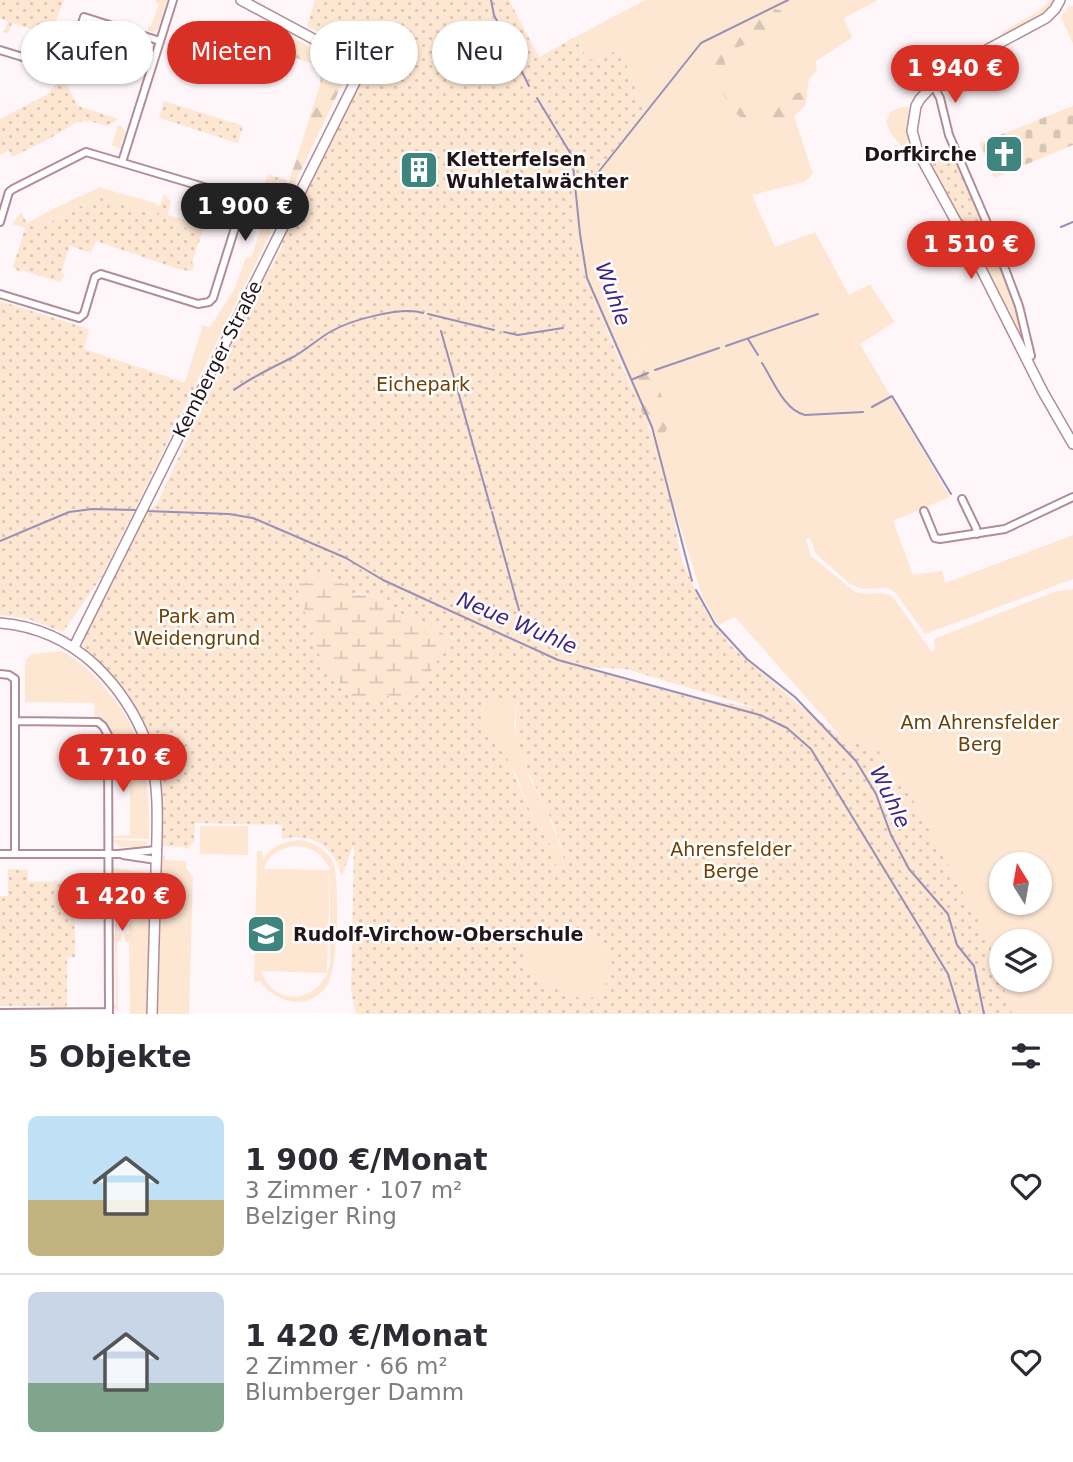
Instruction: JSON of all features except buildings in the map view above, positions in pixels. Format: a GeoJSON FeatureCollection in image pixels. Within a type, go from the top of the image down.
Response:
{"type":"FeatureCollection","features":[{"type":"Feature","properties":{"kind":"main road","name":"Kemberger Straße"},"geometry":{"type":"LineString","coordinates":[[74,647],[352,90],[358,70],[354,62],[347,57],[241,0]]}},
{"type":"Feature","properties":{"kind":"main road"},"geometry":{"type":"LineString","coordinates":[[1060,0],[1046,18],[964,62],[933,85],[920,99],[912,119],[913,139],[918,152],[1073,444]]}},
{"type":"Feature","properties":{"kind":"main road"},"geometry":{"type":"LineString","coordinates":[[0,623],[37,630],[74,647],[101,671],[120,694],[138,722],[148,746],[156,789],[152,1014]]}},
{"type":"Feature","properties":{"kind":"street"},"geometry":{"type":"LineString","coordinates":[[122,162],[173,0]]}},
{"type":"Feature","properties":{"kind":"street"},"geometry":{"type":"LineString","coordinates":[[0,56],[4,51],[55,67],[64,67],[71,59],[84,17],[160,41]]}},
{"type":"Feature","properties":{"kind":"street"},"geometry":{"type":"LineString","coordinates":[[933,85],[940,98],[950,139],[993,236],[1019,306],[1031,356]]}},
{"type":"Feature","properties":{"kind":"street"},"geometry":{"type":"LineString","coordinates":[[0,222],[9,192],[86,152],[244,199],[276,218],[285,220]]}},
{"type":"Feature","properties":{"kind":"street"},"geometry":{"type":"LineString","coordinates":[[0,293],[79,317],[84,314],[95,277],[101,274],[198,304],[206,303],[213,298],[244,199]]}},
{"type":"Feature","properties":{"kind":"street"},"geometry":{"type":"LineString","coordinates":[[970,247],[993,236]]}},
{"type":"Feature","properties":{"kind":"street"},"geometry":{"type":"LineString","coordinates":[[924,511],[935,538],[940,539],[1013,527],[1073,497]]}},
{"type":"Feature","properties":{"kind":"street"},"geometry":{"type":"LineString","coordinates":[[962,499],[977,534]]}},
{"type":"Feature","properties":{"kind":"street"},"geometry":{"type":"LineString","coordinates":[[0,674],[15,679],[15,854]]}},
{"type":"Feature","properties":{"kind":"street"},"geometry":{"type":"LineString","coordinates":[[0,1013],[109,1013],[108,735],[98,722],[15,721]]}},
{"type":"Feature","properties":{"kind":"street"},"geometry":{"type":"LineString","coordinates":[[0,854],[156,855]]}},
{"type":"Feature","properties":{"kind":"green space"},"geometry":{"type":"Polygon","coordinates":[[[0,0],[64,0],[56,21],[21,21],[21,26],[12,23],[8,34],[4,32],[8,21],[0,19],[0,0]]]}},
{"type":"Feature","properties":{"kind":"green space"},"geometry":{"type":"Polygon","coordinates":[[[167,0],[158,29],[153,32],[153,21],[159,4],[155,2],[167,0]]]}},
{"type":"Feature","properties":{"kind":"green space"},"geometry":{"type":"Polygon","coordinates":[[[315,0],[509,0],[520,21],[432,21],[432,84],[528,84],[528,36],[539,57],[579,35],[585,56],[594,61],[620,49],[645,112],[572,203],[577,246],[587,284],[648,427],[669,494],[682,561],[705,610],[730,645],[843,739],[877,749],[913,800],[988,939],[989,992],[1005,992],[1012,1014],[356,1014],[351,990],[354,843],[342,876],[327,849],[303,838],[282,839],[282,825],[195,823],[194,842],[187,849],[162,846],[160,765],[149,732],[127,692],[84,648],[83,637],[147,511],[157,504],[263,277],[267,269],[270,271],[283,244],[280,243],[283,236],[360,84],[418,84],[418,21],[310,21],[310,28],[307,26],[315,0]],[[313,571],[309,573],[307,583],[298,580],[297,587],[318,653],[352,700],[372,701],[389,694],[389,703],[414,695],[439,658],[456,640],[428,624],[399,614],[389,603],[369,594],[351,593],[344,584],[313,571]],[[585,667],[686,696],[757,708],[626,669],[585,667]],[[484,699],[480,727],[503,749],[533,817],[556,855],[556,868],[566,866],[552,822],[518,743],[518,699],[484,699]],[[588,929],[562,939],[530,937],[526,944],[524,968],[534,978],[586,1001],[599,993],[616,970],[594,932],[588,929]]]}},
{"type":"Feature","properties":{"kind":"green space","name":"Am Ahrensfelder Berg"},"geometry":{"type":"Polygon","coordinates":[[[645,0],[878,0],[844,18],[852,38],[816,61],[817,71],[809,79],[805,106],[794,116],[813,174],[804,182],[752,195],[775,247],[815,232],[849,295],[870,284],[895,322],[860,344],[950,497],[893,521],[913,575],[942,571],[945,583],[1073,535],[1073,579],[925,634],[895,592],[887,588],[863,589],[850,584],[816,554],[810,538],[806,539],[811,556],[854,591],[864,594],[883,593],[893,597],[932,652],[935,649],[934,639],[1056,591],[1073,589],[1073,1014],[1012,1014],[1005,992],[1052,992],[1052,929],[989,929],[989,942],[913,800],[877,749],[843,739],[735,617],[718,625],[703,598],[648,427],[656,438],[649,350],[639,352],[633,362],[624,367],[587,284],[577,246],[572,203],[645,111],[619,49],[594,61],[585,56],[579,35],[645,0]]]}},
{"type":"Feature","properties":{"kind":"green space"},"geometry":{"type":"Polygon","coordinates":[[[1050,0],[1056,0],[1039,18],[996,41],[995,39],[1003,35],[1002,32],[1039,11],[1050,0]]]}},
{"type":"Feature","properties":{"kind":"green space"},"geometry":{"type":"Polygon","coordinates":[[[1069,6],[1073,6],[1073,44],[1061,17],[1069,6]]]}},
{"type":"Feature","properties":{"kind":"green space"},"geometry":{"type":"Polygon","coordinates":[[[774,9],[780,10],[785,16],[781,27],[757,35],[752,42],[738,47],[724,58],[729,85],[754,111],[763,116],[791,95],[800,92],[807,95],[805,106],[794,116],[753,127],[742,119],[723,94],[708,52],[709,46],[718,36],[774,9]]]}},
{"type":"Feature","properties":{"kind":"green space"},"geometry":{"type":"Polygon","coordinates":[[[296,39],[310,47],[310,63],[296,58],[296,39]]]}},
{"type":"Feature","properties":{"kind":"green space"},"geometry":{"type":"Polygon","coordinates":[[[56,84],[67,84],[78,106],[119,119],[107,126],[90,121],[77,122],[12,157],[9,150],[0,155],[0,119],[48,94],[56,84]]]}},
{"type":"Feature","properties":{"kind":"green space"},"geometry":{"type":"Polygon","coordinates":[[[342,84],[285,204],[281,208],[268,206],[250,196],[252,183],[285,194],[320,85],[342,84]]]}},
{"type":"Feature","properties":{"kind":"green space"},"geometry":{"type":"Polygon","coordinates":[[[164,101],[243,126],[238,143],[159,118],[164,101]]]}},
{"type":"Feature","properties":{"kind":"green space"},"geometry":{"type":"Polygon","coordinates":[[[1073,106],[1073,145],[994,178],[979,143],[1073,106]]]}},
{"type":"Feature","properties":{"kind":"green space"},"geometry":{"type":"Polygon","coordinates":[[[907,107],[909,110],[909,128],[906,145],[901,146],[886,122],[890,112],[907,107]]]}},
{"type":"Feature","properties":{"kind":"green space"},"geometry":{"type":"Polygon","coordinates":[[[118,125],[122,126],[127,137],[123,137],[120,145],[123,149],[112,144],[118,125]]]}},
{"type":"Feature","properties":{"kind":"green space"},"geometry":{"type":"Polygon","coordinates":[[[949,147],[985,229],[985,234],[977,240],[971,239],[926,158],[949,147]]]}},
{"type":"Feature","properties":{"kind":"green space"},"geometry":{"type":"Polygon","coordinates":[[[268,174],[287,180],[284,192],[264,185],[268,174]]]}},
{"type":"Feature","properties":{"kind":"green space"},"geometry":{"type":"Polygon","coordinates":[[[100,187],[96,198],[38,228],[27,223],[54,209],[100,187]]]}},
{"type":"Feature","properties":{"kind":"green space"},"geometry":{"type":"Polygon","coordinates":[[[100,187],[105,189],[103,198],[157,215],[164,194],[171,202],[166,221],[202,233],[192,263],[193,270],[178,269],[96,241],[91,253],[70,246],[61,273],[65,274],[60,282],[21,270],[20,272],[13,267],[25,228],[12,224],[21,212],[27,223],[39,228],[96,198],[100,187]]]}},
{"type":"Feature","properties":{"kind":"green space"},"geometry":{"type":"Polygon","coordinates":[[[105,189],[155,203],[160,206],[158,215],[102,198],[105,189]]]}},
{"type":"Feature","properties":{"kind":"green space"},"geometry":{"type":"Polygon","coordinates":[[[168,215],[195,223],[197,220],[204,225],[202,233],[166,221],[168,215]]]}},
{"type":"Feature","properties":{"kind":"green space"},"geometry":{"type":"Polygon","coordinates":[[[242,216],[263,218],[270,223],[271,232],[195,386],[184,385],[202,328],[199,325],[210,327],[235,288],[246,257],[251,258],[262,225],[242,216]]]}},
{"type":"Feature","properties":{"kind":"green space"},"geometry":{"type":"Polygon","coordinates":[[[991,241],[1012,295],[1026,350],[977,252],[983,243],[991,241]]]}},
{"type":"Feature","properties":{"kind":"green space"},"geometry":{"type":"Polygon","coordinates":[[[0,301],[89,329],[84,349],[195,386],[102,576],[63,632],[26,618],[0,615],[0,301]]]}},
{"type":"Feature","properties":{"kind":"green space"},"geometry":{"type":"Polygon","coordinates":[[[649,350],[669,424],[664,441],[645,419],[624,367],[633,362],[639,352],[649,350]]]}},
{"type":"Feature","properties":{"kind":"green space"},"geometry":{"type":"Polygon","coordinates":[[[313,571],[344,584],[358,595],[369,594],[389,603],[399,614],[428,624],[456,641],[439,658],[419,690],[399,702],[389,703],[390,695],[372,701],[352,700],[318,653],[297,587],[298,580],[313,571]]]}},
{"type":"Feature","properties":{"kind":"green space"},"geometry":{"type":"Polygon","coordinates":[[[62,651],[78,661],[96,678],[113,698],[133,730],[147,781],[149,839],[111,838],[130,835],[130,734],[111,734],[107,725],[95,719],[94,703],[25,702],[25,661],[32,654],[62,651]]]}},
{"type":"Feature","properties":{"kind":"green space"},"geometry":{"type":"Polygon","coordinates":[[[518,698],[514,723],[529,777],[547,810],[567,866],[556,868],[556,855],[533,817],[516,775],[480,727],[484,699],[518,698]]]}},
{"type":"Feature","properties":{"kind":"green space"},"geometry":{"type":"Polygon","coordinates":[[[200,826],[248,826],[248,855],[200,854],[200,826]]]}},
{"type":"Feature","properties":{"kind":"green space"},"geometry":{"type":"Polygon","coordinates":[[[112,840],[149,841],[144,847],[119,847],[112,840]]]}},
{"type":"Feature","properties":{"kind":"green space"},"geometry":{"type":"Polygon","coordinates":[[[301,840],[314,844],[332,860],[337,884],[336,942],[328,984],[313,998],[294,1002],[275,995],[260,981],[254,983],[257,851],[262,851],[263,859],[284,843],[301,840]],[[293,846],[275,853],[264,869],[330,870],[316,852],[293,846]],[[330,873],[327,973],[330,965],[330,873]],[[261,971],[274,990],[293,996],[312,991],[327,973],[261,971]]]}},
{"type":"Feature","properties":{"kind":"green space"},"geometry":{"type":"Polygon","coordinates":[[[165,855],[165,860],[186,861],[186,868],[193,877],[189,1014],[157,1014],[161,857],[165,855]]]}},
{"type":"Feature","properties":{"kind":"green space"},"geometry":{"type":"Polygon","coordinates":[[[112,868],[151,873],[146,1014],[130,1014],[129,942],[125,942],[125,934],[129,934],[130,873],[115,873],[112,868]]]}},
{"type":"Feature","properties":{"kind":"green space"},"geometry":{"type":"Polygon","coordinates":[[[8,869],[28,870],[28,882],[74,881],[75,957],[67,958],[67,1010],[52,1010],[51,1006],[0,1006],[0,896],[8,896],[8,869]]]}},
{"type":"Feature","properties":{"kind":"green space"},"geometry":{"type":"Polygon","coordinates":[[[117,877],[117,934],[121,934],[121,941],[117,942],[116,1010],[112,1007],[116,1003],[115,944],[111,941],[111,934],[115,934],[115,882],[112,880],[117,877]]]}},
{"type":"Feature","properties":{"kind":"green space"},"geometry":{"type":"Polygon","coordinates":[[[588,929],[594,932],[616,970],[599,993],[586,1001],[534,978],[524,968],[526,944],[530,937],[572,936],[588,929]]]}},
{"type":"Feature","properties":{"kind":"waterway","name":"Wuhle"},"geometry":{"type":"LineString","coordinates":[[491,0],[494,15],[529,86]]}},
{"type":"Feature","properties":{"kind":"waterway"},"geometry":{"type":"LineString","coordinates":[[585,189],[701,43],[788,0]]}},
{"type":"Feature","properties":{"kind":"waterway","name":"Wuhle"},"geometry":{"type":"LineString","coordinates":[[537,98],[572,156],[587,278],[652,427],[692,581]]}},
{"type":"Feature","properties":{"kind":"waterway"},"geometry":{"type":"LineString","coordinates":[[1061,227],[1073,222]]}},
{"type":"Feature","properties":{"kind":"waterway"},"geometry":{"type":"LineString","coordinates":[[234,390],[295,356],[339,327],[390,313],[423,313]]}},
{"type":"Feature","properties":{"kind":"waterway"},"geometry":{"type":"LineString","coordinates":[[428,314],[494,330]]}},
{"type":"Feature","properties":{"kind":"waterway"},"geometry":{"type":"LineString","coordinates":[[726,346],[818,314]]}},
{"type":"Feature","properties":{"kind":"waterway"},"geometry":{"type":"LineString","coordinates":[[504,332],[518,335],[563,328]]}},
{"type":"Feature","properties":{"kind":"waterway"},"geometry":{"type":"LineString","coordinates":[[441,331],[491,509]]}},
{"type":"Feature","properties":{"kind":"waterway"},"geometry":{"type":"LineString","coordinates":[[748,339],[758,355]]}},
{"type":"Feature","properties":{"kind":"waterway"},"geometry":{"type":"LineString","coordinates":[[655,370],[719,348]]}},
{"type":"Feature","properties":{"kind":"waterway"},"geometry":{"type":"LineString","coordinates":[[762,363],[785,401],[798,412],[805,415],[863,412]]}},
{"type":"Feature","properties":{"kind":"waterway"},"geometry":{"type":"LineString","coordinates":[[633,379],[648,373]]}},
{"type":"Feature","properties":{"kind":"waterway"},"geometry":{"type":"LineString","coordinates":[[872,407],[892,396],[951,494]]}},
{"type":"Feature","properties":{"kind":"waterway","name":"Neue Wuhle"},"geometry":{"type":"LineString","coordinates":[[0,541],[69,512],[92,509],[136,510]]}},
{"type":"Feature","properties":{"kind":"waterway","name":"Neue Wuhle"},"geometry":{"type":"LineString","coordinates":[[145,511],[229,514],[253,518],[346,558],[383,580],[558,660],[760,715],[787,728],[811,749],[948,974],[960,1014]]}},
{"type":"Feature","properties":{"kind":"waterway"},"geometry":{"type":"LineString","coordinates":[[492,512],[519,610]]}},
{"type":"Feature","properties":{"kind":"waterway","name":"Wuhle"},"geometry":{"type":"LineString","coordinates":[[696,590],[715,624],[747,659],[795,697],[856,761],[876,794],[891,835],[909,869],[948,914],[957,945],[974,966],[984,1014]]}},
{"type":"Feature","properties":{"kind":"place","name":"Dorfkirche"},"geometry":{"type":"Point","coordinates":[1004,154]}},
{"type":"Feature","properties":{"kind":"place","name":"Kletterfelsen Wuhletalwächter"},"geometry":{"type":"Point","coordinates":[419,170]}},
{"type":"Feature","properties":{"kind":"place","name":"Rudolf-Virchow-Oberschule"},"geometry":{"type":"Point","coordinates":[266,934]}},
{"type":"Feature","properties":{"kind":"park label","name":"Eichepark"},"geometry":{"type":"Point","coordinates":[423,384]}},
{"type":"Feature","properties":{"kind":"park label","name":"Park am Weidengrund"},"geometry":{"type":"Point","coordinates":[197,627]}},
{"type":"Feature","properties":{"kind":"park label","name":"Ahrensfelder Berge"},"geometry":{"type":"Point","coordinates":[731,860]}}]}
